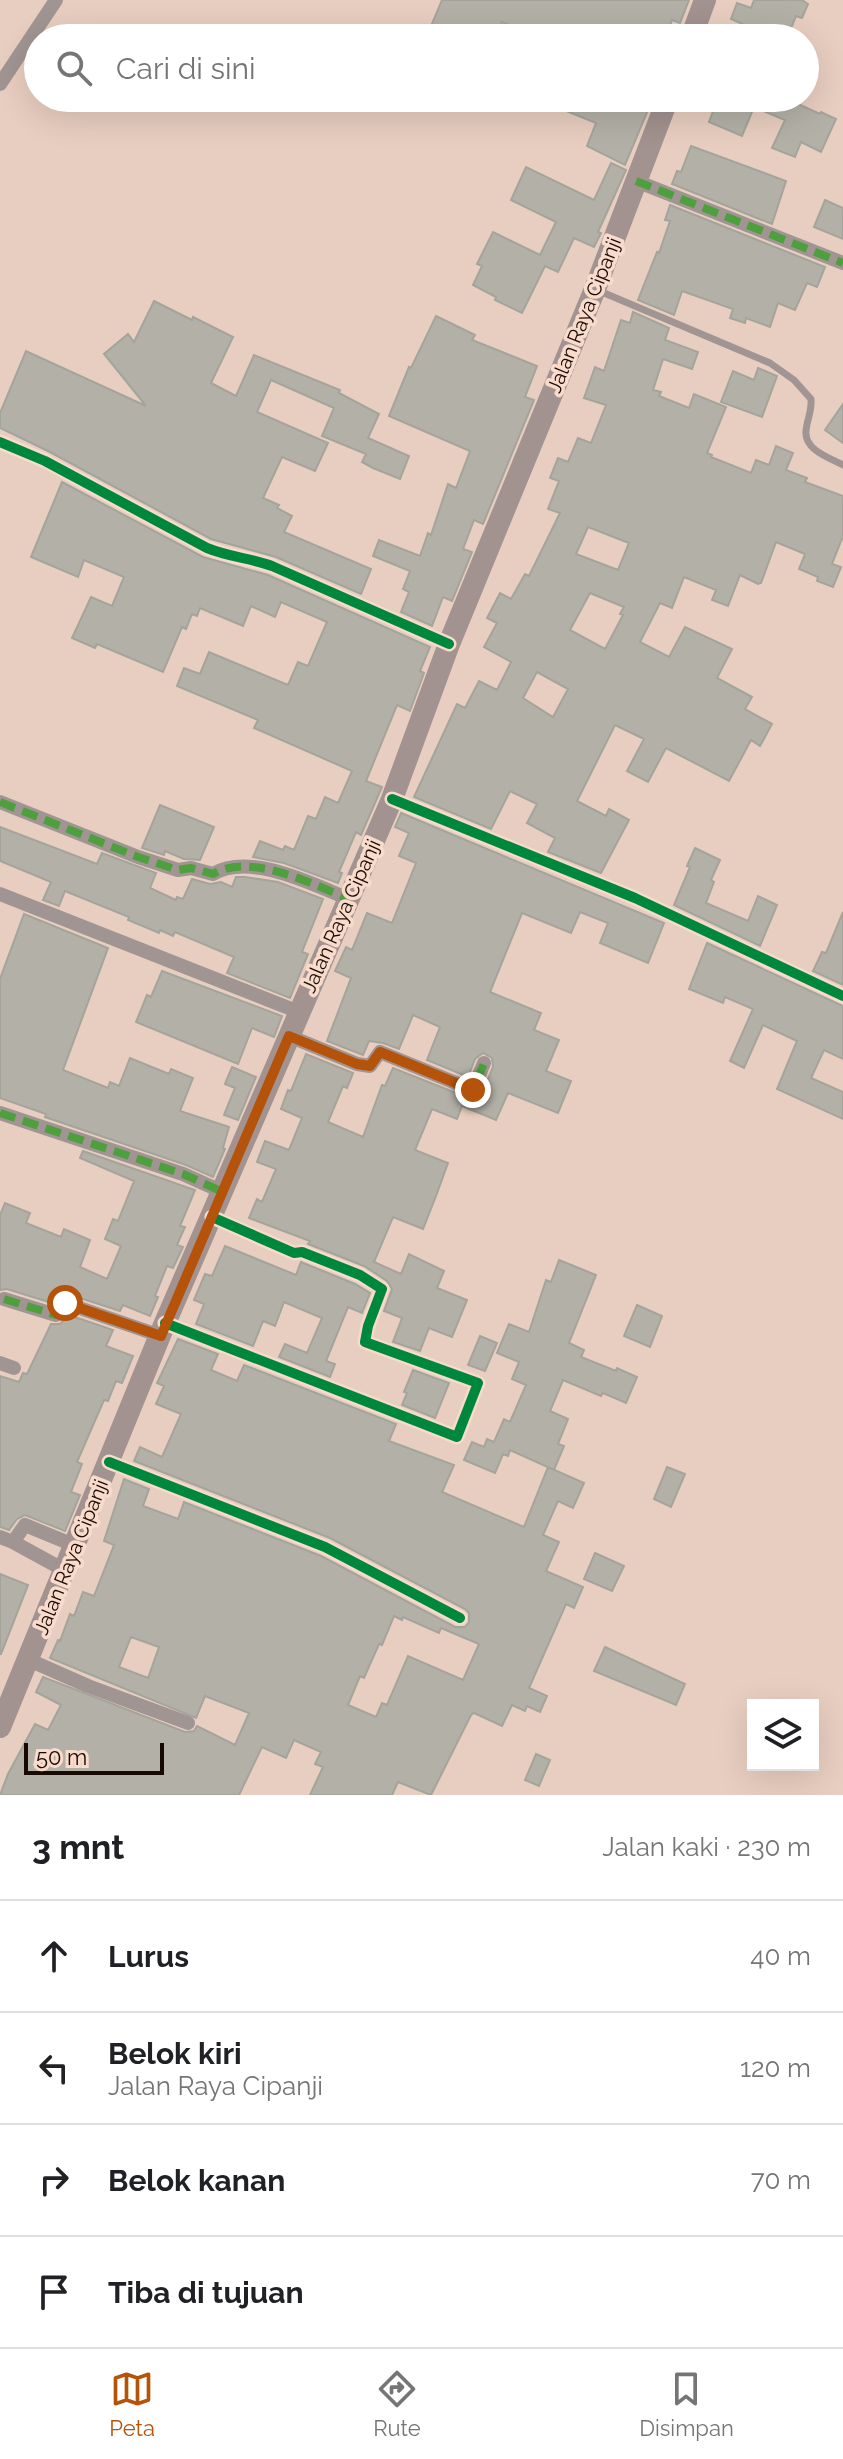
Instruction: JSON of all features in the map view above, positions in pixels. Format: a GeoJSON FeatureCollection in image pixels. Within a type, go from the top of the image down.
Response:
{"type":"FeatureCollection","features":[{"type":"Feature","properties":{"kind":"main road"},"geometry":{"type":"LineString","coordinates":[[696,24],[705,0]]}},
{"type":"Feature","properties":{"kind":"main road","name":"Jalan Raya Cipanji"},"geometry":{"type":"LineString","coordinates":[[0,1727],[163,1330],[392,799],[449,644],[595,289],[663,112]]}},
{"type":"Feature","properties":{"kind":"street"},"geometry":{"type":"LineString","coordinates":[[40,24],[56,0]]}},
{"type":"Feature","properties":{"kind":"street"},"geometry":{"type":"LineString","coordinates":[[0,84],[24,48]]}},
{"type":"Feature","properties":{"kind":"street"},"geometry":{"type":"LineString","coordinates":[[636,181],[843,263]]}},
{"type":"Feature","properties":{"kind":"street"},"geometry":{"type":"LineString","coordinates":[[0,442],[45,461],[207,548],[272,566],[449,644]]}},
{"type":"Feature","properties":{"kind":"street"},"geometry":{"type":"LineString","coordinates":[[392,799],[635,898],[843,996]]}},
{"type":"Feature","properties":{"kind":"street"},"geometry":{"type":"LineString","coordinates":[[0,802],[178,870],[191,868],[213,874],[225,867],[235,866],[280,872],[349,899]]}},
{"type":"Feature","properties":{"kind":"street"},"geometry":{"type":"LineString","coordinates":[[0,894],[299,1012]]}},
{"type":"Feature","properties":{"kind":"street"},"geometry":{"type":"LineString","coordinates":[[289,1036],[357,1064],[370,1066],[380,1052],[473,1090],[484,1063]]}},
{"type":"Feature","properties":{"kind":"street"},"geometry":{"type":"LineString","coordinates":[[0,1113],[183,1174],[223,1192]]}},
{"type":"Feature","properties":{"kind":"street"},"geometry":{"type":"LineString","coordinates":[[4,1299],[56,1315],[65,1303],[163,1330],[457,1437],[478,1383],[365,1342],[382,1289],[360,1275],[302,1252],[294,1253],[212,1217]]}},
{"type":"Feature","properties":{"kind":"street"},"geometry":{"type":"LineString","coordinates":[[109,1462],[325,1547],[460,1618]]}},
{"type":"Feature","properties":{"kind":"street"},"geometry":{"type":"LineString","coordinates":[[66,1571],[7,1539],[25,1525],[76,1546]]}},
{"type":"Feature","properties":{"kind":"street"},"geometry":{"type":"LineString","coordinates":[[29,1660],[88,1686],[188,1723]]}},
{"type":"Feature","properties":{"kind":"lane"},"geometry":{"type":"LineString","coordinates":[[595,289],[779,368],[811,399],[812,416],[806,432],[809,444],[843,465]]}},
{"type":"Feature","properties":{"kind":"building"},"geometry":{"type":"Polygon","coordinates":[[[442,0],[689,0],[680,23],[672,20],[671,24],[432,24],[442,0]]]}},
{"type":"Feature","properties":{"kind":"building"},"geometry":{"type":"Polygon","coordinates":[[[754,0],[802,0],[808,4],[802,18],[796,16],[793,24],[742,24],[731,19],[737,3],[751,8],[754,0]]]}},
{"type":"Feature","properties":{"kind":"building"},"geometry":{"type":"Polygon","coordinates":[[[569,112],[647,112],[625,165],[587,146],[596,123],[569,112]]]}},
{"type":"Feature","properties":{"kind":"building"},"geometry":{"type":"Polygon","coordinates":[[[713,112],[752,112],[742,136],[709,122],[713,112]]]}},
{"type":"Feature","properties":{"kind":"building"},"geometry":{"type":"Polygon","coordinates":[[[766,112],[821,112],[836,119],[821,152],[801,142],[795,157],[772,148],[785,120],[766,112]]]}},
{"type":"Feature","properties":{"kind":"building"},"geometry":{"type":"Polygon","coordinates":[[[691,146],[786,181],[772,224],[672,184],[677,171],[681,172],[691,146]]]}},
{"type":"Feature","properties":{"kind":"building"},"geometry":{"type":"Polygon","coordinates":[[[611,163],[626,170],[594,247],[574,238],[558,272],[545,266],[522,313],[473,285],[482,266],[477,264],[493,232],[540,255],[556,222],[511,200],[526,167],[594,200],[611,163]]]}},
{"type":"Feature","properties":{"kind":"building"},"geometry":{"type":"Polygon","coordinates":[[[825,200],[843,208],[843,239],[814,227],[825,200]]]}},
{"type":"Feature","properties":{"kind":"building"},"geometry":{"type":"Polygon","coordinates":[[[670,205],[825,267],[817,287],[807,283],[795,310],[778,303],[770,327],[746,318],[745,323],[730,318],[733,309],[682,291],[674,315],[638,300],[670,221],[665,220],[670,205]]]}},
{"type":"Feature","properties":{"kind":"building"},"geometry":{"type":"Polygon","coordinates":[[[154,301],[233,337],[211,383],[236,396],[254,355],[340,390],[339,393],[379,414],[368,438],[409,456],[400,479],[362,462],[366,454],[322,436],[334,408],[271,380],[257,412],[328,443],[315,471],[282,457],[263,498],[279,505],[277,508],[292,516],[284,532],[371,569],[361,594],[276,557],[211,539],[0,428],[0,413],[26,351],[146,406],[104,354],[128,334],[134,342],[154,301]]]}},
{"type":"Feature","properties":{"kind":"building"},"geometry":{"type":"Polygon","coordinates":[[[633,312],[669,328],[665,340],[698,352],[692,369],[663,359],[653,390],[661,392],[659,396],[689,408],[694,394],[726,407],[707,453],[711,457],[751,473],[756,460],[769,465],[776,446],[793,453],[786,470],[807,478],[805,482],[843,496],[843,536],[832,564],[841,567],[833,587],[799,569],[805,554],[776,542],[761,583],[740,575],[728,606],[712,600],[716,590],[684,577],[672,608],[660,603],[640,642],[669,657],[685,627],[732,649],[717,678],[752,697],[745,709],[772,724],[760,746],[751,740],[729,781],[666,748],[648,782],[627,771],[644,739],[615,725],[577,801],[606,816],[609,809],[629,820],[601,873],[548,852],[555,838],[527,823],[537,804],[510,791],[491,829],[414,797],[457,704],[465,708],[479,681],[497,690],[511,662],[484,647],[497,623],[487,618],[500,593],[511,599],[525,574],[529,576],[560,513],[548,509],[559,481],[550,478],[558,458],[568,462],[578,438],[591,443],[606,405],[584,398],[595,367],[604,371],[621,320],[630,323],[633,312]],[[588,527],[576,554],[618,570],[629,543],[588,527]],[[590,593],[570,630],[605,649],[624,607],[590,593]],[[537,672],[523,698],[553,717],[568,689],[537,672]]]}},
{"type":"Feature","properties":{"kind":"building"},"geometry":{"type":"Polygon","coordinates":[[[436,316],[475,335],[472,340],[537,366],[525,397],[534,400],[483,524],[474,520],[463,549],[472,552],[452,601],[443,597],[432,626],[401,612],[409,592],[403,589],[410,571],[373,556],[379,540],[420,556],[428,533],[431,535],[448,484],[456,488],[470,451],[389,416],[409,367],[436,316]]]}},
{"type":"Feature","properties":{"kind":"building"},"geometry":{"type":"Polygon","coordinates":[[[758,368],[777,376],[762,417],[721,402],[733,371],[754,380],[758,368]]]}},
{"type":"Feature","properties":{"kind":"building"},"geometry":{"type":"Polygon","coordinates":[[[843,404],[843,443],[825,430],[843,404]]]}},
{"type":"Feature","properties":{"kind":"building"},"geometry":{"type":"Polygon","coordinates":[[[62,482],[203,557],[268,575],[430,647],[410,711],[397,705],[366,781],[382,787],[361,835],[356,832],[339,872],[342,873],[338,883],[284,863],[253,857],[260,841],[283,850],[285,846],[294,850],[308,816],[316,819],[325,797],[338,803],[352,771],[254,728],[258,720],[177,686],[184,668],[200,674],[209,652],[288,685],[298,662],[308,666],[327,622],[281,602],[275,617],[251,606],[243,626],[200,608],[197,616],[192,614],[186,629],[182,627],[163,672],[97,644],[95,648],[72,638],[91,597],[112,606],[124,577],[84,560],[78,577],[31,557],[62,482]]]}},
{"type":"Feature","properties":{"kind":"building"},"geometry":{"type":"Polygon","coordinates":[[[160,805],[214,827],[200,860],[142,848],[160,805]]]}},
{"type":"Feature","properties":{"kind":"building"},"geometry":{"type":"Polygon","coordinates":[[[401,813],[664,923],[648,963],[600,943],[608,923],[580,912],[571,933],[522,913],[490,992],[541,1013],[534,1030],[559,1040],[546,1071],[571,1081],[558,1113],[508,1093],[496,1120],[462,1106],[457,1119],[432,1109],[415,1150],[448,1163],[436,1196],[423,1229],[393,1217],[374,1262],[401,1274],[409,1254],[444,1271],[437,1288],[467,1300],[452,1337],[429,1328],[420,1351],[393,1342],[402,1318],[384,1311],[392,1289],[387,1281],[364,1266],[308,1244],[310,1241],[249,1218],[257,1199],[262,1202],[276,1169],[257,1162],[265,1141],[289,1150],[302,1118],[281,1109],[306,1054],[353,1073],[347,1088],[343,1086],[328,1122],[363,1137],[382,1085],[385,1086],[393,1068],[474,1100],[482,1094],[493,1067],[492,1058],[483,1053],[475,1059],[468,1077],[427,1060],[440,1027],[413,1015],[399,1049],[369,1041],[363,1055],[327,1041],[351,978],[335,971],[346,947],[352,950],[367,913],[392,923],[416,863],[399,856],[409,833],[395,827],[401,813]]]}},
{"type":"Feature","properties":{"kind":"building"},"geometry":{"type":"Polygon","coordinates":[[[0,827],[97,864],[102,853],[156,873],[150,888],[176,900],[177,897],[183,899],[192,879],[210,884],[221,882],[232,887],[236,877],[278,882],[323,899],[302,952],[308,954],[290,998],[227,973],[234,957],[175,932],[173,936],[160,930],[159,933],[65,891],[59,906],[43,900],[51,882],[0,861],[0,827]]]}},
{"type":"Feature","properties":{"kind":"building"},"geometry":{"type":"Polygon","coordinates":[[[695,848],[720,860],[706,903],[748,921],[758,896],[777,905],[760,946],[674,905],[695,848]]]}},
{"type":"Feature","properties":{"kind":"building"},"geometry":{"type":"Polygon","coordinates":[[[843,912],[843,985],[813,971],[822,952],[826,953],[843,912]]]}},
{"type":"Feature","properties":{"kind":"building"},"geometry":{"type":"Polygon","coordinates":[[[24,914],[108,948],[63,1070],[108,1088],[110,1082],[119,1086],[130,1058],[169,1074],[171,1069],[193,1078],[180,1111],[229,1127],[225,1149],[213,1177],[0,1098],[0,979],[24,914]]]}},
{"type":"Feature","properties":{"kind":"building"},"geometry":{"type":"Polygon","coordinates":[[[707,943],[843,1006],[843,1059],[824,1050],[811,1078],[843,1092],[843,1119],[777,1089],[797,1041],[763,1025],[744,1068],[730,1061],[753,1009],[725,997],[723,1003],[689,989],[707,943]]]}},
{"type":"Feature","properties":{"kind":"building"},"geometry":{"type":"Polygon","coordinates":[[[162,971],[282,1016],[274,1037],[252,1028],[238,1064],[136,1022],[147,995],[151,997],[162,971]]]}},
{"type":"Feature","properties":{"kind":"building"},"geometry":{"type":"Polygon","coordinates":[[[232,1067],[256,1077],[238,1120],[224,1115],[235,1088],[225,1084],[232,1067]]]}},
{"type":"Feature","properties":{"kind":"building"},"geometry":{"type":"Polygon","coordinates":[[[83,1151],[195,1190],[180,1226],[185,1227],[177,1245],[183,1247],[173,1268],[167,1266],[150,1316],[123,1305],[120,1311],[68,1294],[61,1294],[52,1303],[7,1289],[0,1290],[0,1215],[5,1203],[30,1213],[26,1223],[61,1237],[64,1229],[90,1240],[80,1267],[107,1279],[121,1246],[105,1239],[113,1219],[118,1221],[134,1181],[80,1158],[83,1151]]]}},
{"type":"Feature","properties":{"kind":"building"},"geometry":{"type":"Polygon","coordinates":[[[225,1246],[296,1275],[301,1262],[370,1293],[362,1313],[348,1307],[326,1361],[335,1364],[330,1377],[279,1357],[285,1344],[307,1353],[322,1318],[284,1302],[275,1326],[263,1321],[253,1346],[196,1324],[204,1304],[194,1300],[205,1274],[212,1276],[225,1246]]]}},
{"type":"Feature","properties":{"kind":"building"},"geometry":{"type":"Polygon","coordinates":[[[559,1260],[596,1275],[569,1343],[584,1350],[581,1357],[637,1377],[626,1403],[563,1380],[550,1411],[568,1419],[558,1444],[564,1446],[554,1470],[510,1450],[508,1456],[503,1454],[495,1473],[464,1460],[472,1442],[484,1447],[487,1439],[494,1442],[504,1419],[510,1422],[526,1385],[512,1379],[519,1362],[497,1353],[509,1324],[529,1332],[546,1280],[551,1282],[559,1260]]]}},
{"type":"Feature","properties":{"kind":"building"},"geometry":{"type":"Polygon","coordinates":[[[637,1305],[662,1316],[650,1347],[624,1336],[637,1305]]]}},
{"type":"Feature","properties":{"kind":"building"},"geometry":{"type":"Polygon","coordinates":[[[69,1315],[113,1330],[106,1346],[133,1356],[122,1383],[116,1381],[108,1401],[104,1400],[77,1462],[82,1464],[71,1492],[80,1495],[65,1531],[25,1515],[17,1519],[9,1530],[0,1527],[0,1376],[19,1382],[23,1373],[27,1374],[51,1324],[60,1324],[69,1315]]]}},
{"type":"Feature","properties":{"kind":"building"},"geometry":{"type":"Polygon","coordinates":[[[480,1336],[497,1343],[485,1371],[468,1365],[480,1336]]]}},
{"type":"Feature","properties":{"kind":"building"},"geometry":{"type":"Polygon","coordinates":[[[178,1339],[218,1354],[211,1370],[237,1381],[244,1365],[396,1424],[389,1441],[454,1465],[442,1492],[524,1527],[548,1467],[584,1483],[573,1508],[558,1501],[543,1535],[559,1542],[546,1571],[583,1587],[574,1608],[566,1604],[529,1688],[547,1696],[540,1712],[527,1706],[525,1711],[512,1705],[502,1726],[474,1713],[471,1715],[431,1795],[398,1782],[392,1795],[310,1795],[323,1767],[315,1764],[321,1752],[294,1740],[286,1758],[262,1747],[239,1795],[0,1795],[35,1724],[48,1730],[61,1705],[36,1692],[43,1677],[185,1732],[194,1731],[197,1726],[235,1745],[249,1713],[205,1696],[196,1718],[50,1658],[70,1614],[74,1616],[83,1592],[94,1596],[114,1545],[104,1541],[124,1479],[149,1489],[143,1506],[178,1519],[184,1502],[321,1556],[455,1627],[465,1627],[469,1622],[469,1613],[465,1609],[330,1538],[134,1461],[140,1447],[162,1457],[181,1414],[156,1404],[164,1386],[157,1383],[178,1339]],[[394,1616],[364,1678],[360,1676],[348,1705],[376,1717],[382,1703],[387,1705],[408,1656],[463,1680],[479,1644],[441,1628],[439,1633],[394,1616]],[[131,1637],[119,1667],[148,1678],[159,1647],[131,1637]]]}},
{"type":"Feature","properties":{"kind":"building"},"geometry":{"type":"Polygon","coordinates":[[[413,1370],[449,1383],[435,1418],[402,1405],[413,1370]]]}},
{"type":"Feature","properties":{"kind":"building"},"geometry":{"type":"Polygon","coordinates":[[[667,1467],[685,1474],[671,1507],[654,1499],[667,1467]]]}},
{"type":"Feature","properties":{"kind":"building"},"geometry":{"type":"Polygon","coordinates":[[[595,1553],[624,1566],[612,1591],[584,1579],[595,1553]]]}},
{"type":"Feature","properties":{"kind":"building"},"geometry":{"type":"Polygon","coordinates":[[[0,1574],[28,1585],[1,1654],[0,1654],[0,1574]]]}},
{"type":"Feature","properties":{"kind":"building"},"geometry":{"type":"Polygon","coordinates":[[[605,1647],[685,1684],[676,1705],[594,1671],[605,1647]]]}},
{"type":"Feature","properties":{"kind":"building"},"geometry":{"type":"Polygon","coordinates":[[[536,1754],[550,1760],[539,1786],[525,1780],[536,1754]]]}},
{"type":"Feature","properties":{"kind":"marked path"},"geometry":{"type":"LineString","coordinates":[[636,181],[843,263]]}},
{"type":"Feature","properties":{"kind":"marked path"},"geometry":{"type":"LineString","coordinates":[[0,802],[178,870],[191,868],[213,874],[228,868],[263,868],[349,899]]}},
{"type":"Feature","properties":{"kind":"marked path"},"geometry":{"type":"LineString","coordinates":[[289,1036],[357,1064],[370,1066],[380,1052],[473,1090],[484,1063]]}},
{"type":"Feature","properties":{"kind":"marked path"},"geometry":{"type":"LineString","coordinates":[[0,1113],[183,1174],[223,1192]]}},
{"type":"Feature","properties":{"kind":"marked path"},"geometry":{"type":"LineString","coordinates":[[4,1299],[56,1315],[65,1303],[161,1336]]}},
{"type":"Feature","properties":{"kind":"cycle path"},"geometry":{"type":"LineString","coordinates":[[0,442],[45,461],[207,548],[272,566],[449,644]]}},
{"type":"Feature","properties":{"kind":"cycle path"},"geometry":{"type":"LineString","coordinates":[[392,799],[635,898],[843,996]]}},
{"type":"Feature","properties":{"kind":"cycle path"},"geometry":{"type":"LineString","coordinates":[[165,1323],[457,1437],[478,1383],[365,1342],[382,1289],[360,1275],[302,1252],[294,1253],[212,1217]]}},
{"type":"Feature","properties":{"kind":"cycle path"},"geometry":{"type":"LineString","coordinates":[[109,1462],[325,1547],[460,1618]]}},
{"type":"Feature","properties":{"kind":"route"},"geometry":{"type":"LineString","coordinates":[[65,1303],[161,1336],[289,1036],[357,1064],[370,1066],[380,1052],[473,1090]]}}]}
